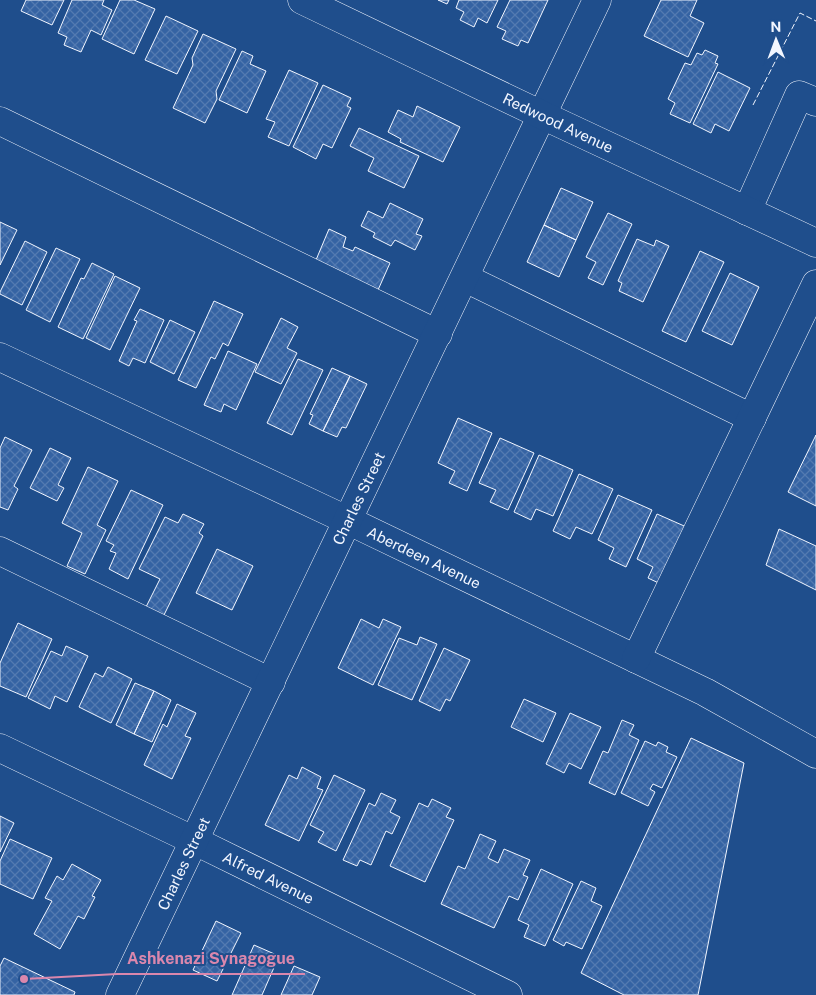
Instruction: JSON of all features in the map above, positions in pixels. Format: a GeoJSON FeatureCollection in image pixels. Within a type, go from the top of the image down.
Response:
{"type":"FeatureCollection","features":[{"type":"Feature","properties":{"kind":"street","name":"Redwood Avenue"},"geometry":{"type":"LineString","coordinates":[[302,0],[816,243]]}},
{"type":"Feature","properties":{"kind":"street","name":"Charles Street"},"geometry":{"type":"LineString","coordinates":[[120,995],[597,0]]}},
{"type":"Feature","properties":{"kind":"street"},"geometry":{"type":"LineString","coordinates":[[747,211],[799,95],[816,102]]}},
{"type":"Feature","properties":{"kind":"street"},"geometry":{"type":"LineString","coordinates":[[0,121],[438,334]]}},
{"type":"Feature","properties":{"kind":"street"},"geometry":{"type":"LineString","coordinates":[[465,278],[752,418]]}},
{"type":"Feature","properties":{"kind":"street"},"geometry":{"type":"LineString","coordinates":[[636,659],[816,284]]}},
{"type":"Feature","properties":{"kind":"street","name":"Aberdeen Avenue"},"geometry":{"type":"LineString","coordinates":[[0,357],[347,520],[705,692],[816,754]]}},
{"type":"Feature","properties":{"kind":"street"},"geometry":{"type":"LineString","coordinates":[[0,551],[271,682]]}},
{"type":"Feature","properties":{"kind":"street","name":"Alfred Avenue"},"geometry":{"type":"LineString","coordinates":[[0,748],[195,841],[508,995]]}},
{"type":"Feature","properties":{"kind":"building"},"geometry":{"type":"Polygon","coordinates":[[[26,0],[64,0],[52,25],[21,11],[26,0]]]}},
{"type":"Feature","properties":{"kind":"building"},"geometry":{"type":"Polygon","coordinates":[[[72,0],[104,0],[102,5],[112,10],[101,35],[91,30],[81,52],[64,45],[67,37],[58,33],[72,0]]]}},
{"type":"Feature","properties":{"kind":"building"},"geometry":{"type":"Polygon","coordinates":[[[120,0],[134,0],[155,9],[134,54],[102,39],[120,0]]]}},
{"type":"Feature","properties":{"kind":"building"},"geometry":{"type":"Polygon","coordinates":[[[438,0],[449,0],[447,4],[438,0]]]}},
{"type":"Feature","properties":{"kind":"building"},"geometry":{"type":"Polygon","coordinates":[[[459,0],[498,0],[487,23],[478,18],[474,27],[460,20],[464,12],[456,8],[459,0]]]}},
{"type":"Feature","properties":{"kind":"building"},"geometry":{"type":"Polygon","coordinates":[[[510,0],[548,0],[528,43],[521,40],[518,46],[502,39],[506,31],[497,27],[510,0]]]}},
{"type":"Feature","properties":{"kind":"building"},"geometry":{"type":"Polygon","coordinates":[[[661,0],[697,0],[690,16],[704,23],[688,57],[644,36],[661,0]]]}},
{"type":"Feature","properties":{"kind":"building"},"geometry":{"type":"Polygon","coordinates":[[[166,16],[198,31],[177,74],[145,60],[166,16]]]}},
{"type":"Feature","properties":{"kind":"building"},"geometry":{"type":"Polygon","coordinates":[[[203,34],[236,49],[216,91],[217,99],[205,123],[173,108],[193,65],[192,58],[203,34]]]}},
{"type":"Feature","properties":{"kind":"building"},"geometry":{"type":"Polygon","coordinates":[[[705,50],[718,56],[715,63],[718,64],[690,123],[670,114],[675,103],[668,99],[685,63],[691,65],[697,53],[702,55],[705,50]]]}},
{"type":"Feature","properties":{"kind":"building"},"geometry":{"type":"Polygon","coordinates":[[[242,51],[253,56],[250,64],[266,71],[247,113],[219,100],[242,51]]]}},
{"type":"Feature","properties":{"kind":"building"},"geometry":{"type":"Polygon","coordinates":[[[289,70],[318,83],[289,146],[268,137],[275,122],[266,119],[289,70]]]}},
{"type":"Feature","properties":{"kind":"building"},"geometry":{"type":"Polygon","coordinates":[[[718,72],[750,88],[729,131],[715,124],[711,133],[693,124],[718,72]]]}},
{"type":"Feature","properties":{"kind":"building"},"geometry":{"type":"Polygon","coordinates":[[[323,85],[351,98],[347,106],[351,108],[332,148],[323,144],[316,159],[293,147],[323,85]]]}},
{"type":"Feature","properties":{"kind":"building"},"geometry":{"type":"Polygon","coordinates":[[[417,106],[460,127],[443,162],[400,142],[401,139],[388,132],[398,110],[413,117],[417,106]]]}},
{"type":"Feature","properties":{"kind":"building"},"geometry":{"type":"Polygon","coordinates":[[[359,128],[419,156],[404,188],[368,171],[374,158],[350,146],[359,128]]]}},
{"type":"Feature","properties":{"kind":"building"},"geometry":{"type":"Polygon","coordinates":[[[561,188],[593,202],[576,240],[544,225],[561,188]]]}},
{"type":"Feature","properties":{"kind":"building"},"geometry":{"type":"Polygon","coordinates":[[[390,203],[423,219],[416,234],[422,236],[415,250],[395,240],[391,246],[373,237],[375,233],[361,226],[368,211],[383,218],[390,203]]]}},
{"type":"Feature","properties":{"kind":"building"},"geometry":{"type":"Polygon","coordinates":[[[608,213],[632,224],[603,285],[588,278],[596,262],[586,257],[608,213]]]}},
{"type":"Feature","properties":{"kind":"building"},"geometry":{"type":"Polygon","coordinates":[[[0,222],[17,230],[0,265],[0,222]]]}},
{"type":"Feature","properties":{"kind":"building"},"geometry":{"type":"Polygon","coordinates":[[[544,225],[576,240],[559,277],[527,262],[544,225]]]}},
{"type":"Feature","properties":{"kind":"building"},"geometry":{"type":"Polygon","coordinates":[[[329,229],[346,237],[343,247],[353,251],[355,247],[390,263],[378,290],[316,260],[329,229]]]}},
{"type":"Feature","properties":{"kind":"building"},"geometry":{"type":"Polygon","coordinates":[[[637,239],[654,246],[656,240],[669,246],[643,302],[619,291],[622,283],[618,281],[637,239]]]}},
{"type":"Feature","properties":{"kind":"building"},"geometry":{"type":"Polygon","coordinates":[[[25,241],[47,252],[22,305],[0,294],[0,292],[25,241]]]}},
{"type":"Feature","properties":{"kind":"building"},"geometry":{"type":"Polygon","coordinates":[[[56,248],[80,259],[50,322],[26,310],[56,248]]]}},
{"type":"Feature","properties":{"kind":"building"},"geometry":{"type":"Polygon","coordinates":[[[700,251],[724,262],[686,342],[662,331],[700,251]]]}},
{"type":"Feature","properties":{"kind":"building"},"geometry":{"type":"Polygon","coordinates":[[[92,263],[114,274],[83,339],[58,327],[81,278],[84,279],[92,263]]]}},
{"type":"Feature","properties":{"kind":"building"},"geometry":{"type":"Polygon","coordinates":[[[730,273],[759,287],[732,345],[702,331],[730,273]]]}},
{"type":"Feature","properties":{"kind":"building"},"geometry":{"type":"Polygon","coordinates":[[[115,276],[140,288],[110,350],[86,338],[115,276]]]}},
{"type":"Feature","properties":{"kind":"building"},"geometry":{"type":"Polygon","coordinates":[[[214,301],[243,314],[228,346],[223,343],[215,359],[211,357],[196,388],[178,380],[214,301]]]}},
{"type":"Feature","properties":{"kind":"building"},"geometry":{"type":"Polygon","coordinates":[[[140,309],[164,320],[145,363],[133,358],[129,366],[119,361],[137,321],[134,320],[140,309]]]}},
{"type":"Feature","properties":{"kind":"building"},"geometry":{"type":"Polygon","coordinates":[[[281,318],[298,327],[287,348],[297,353],[281,384],[255,372],[281,318]]]}},
{"type":"Feature","properties":{"kind":"building"},"geometry":{"type":"Polygon","coordinates":[[[170,320],[195,332],[174,374],[150,362],[170,320]]]}},
{"type":"Feature","properties":{"kind":"building"},"geometry":{"type":"Polygon","coordinates":[[[228,351],[257,364],[236,410],[224,404],[221,412],[204,405],[228,351]]]}},
{"type":"Feature","properties":{"kind":"building"},"geometry":{"type":"Polygon","coordinates":[[[298,359],[323,370],[292,435],[267,423],[298,359]]]}},
{"type":"Feature","properties":{"kind":"building"},"geometry":{"type":"Polygon","coordinates":[[[332,368],[350,376],[323,431],[309,424],[313,415],[310,414],[332,368]]]}},
{"type":"Feature","properties":{"kind":"building"},"geometry":{"type":"Polygon","coordinates":[[[350,376],[367,384],[346,428],[342,427],[337,437],[323,431],[350,376]]]}},
{"type":"Feature","properties":{"kind":"building"},"geometry":{"type":"Polygon","coordinates":[[[458,418],[492,433],[467,491],[449,483],[455,471],[438,463],[458,418]]]}},
{"type":"Feature","properties":{"kind":"building"},"geometry":{"type":"Polygon","coordinates":[[[816,435],[816,506],[788,492],[816,435]]]}},
{"type":"Feature","properties":{"kind":"building"},"geometry":{"type":"Polygon","coordinates":[[[5,437],[32,450],[14,486],[18,489],[8,510],[0,507],[0,448],[5,437]]]}},
{"type":"Feature","properties":{"kind":"building"},"geometry":{"type":"Polygon","coordinates":[[[500,438],[534,453],[508,510],[490,502],[496,490],[479,483],[500,438]]]}},
{"type":"Feature","properties":{"kind":"building"},"geometry":{"type":"Polygon","coordinates":[[[50,448],[71,458],[58,485],[64,488],[57,501],[30,488],[50,448]]]}},
{"type":"Feature","properties":{"kind":"building"},"geometry":{"type":"Polygon","coordinates":[[[539,455],[573,470],[553,516],[536,509],[531,520],[514,512],[539,455]]]}},
{"type":"Feature","properties":{"kind":"building"},"geometry":{"type":"Polygon","coordinates":[[[88,467],[118,481],[97,525],[106,530],[85,574],[67,566],[82,533],[62,523],[88,467]]]}},
{"type":"Feature","properties":{"kind":"building"},"geometry":{"type":"Polygon","coordinates":[[[579,474],[613,489],[592,534],[576,527],[570,539],[553,531],[579,474]]]}},
{"type":"Feature","properties":{"kind":"building"},"geometry":{"type":"Polygon","coordinates":[[[131,490],[163,505],[128,579],[109,569],[116,553],[110,551],[114,545],[106,541],[131,490]]]}},
{"type":"Feature","properties":{"kind":"building"},"geometry":{"type":"Polygon","coordinates":[[[618,495],[652,510],[626,567],[609,559],[614,548],[598,540],[618,495]]]}},
{"type":"Feature","properties":{"kind":"building"},"geometry":{"type":"Polygon","coordinates":[[[183,514],[204,524],[199,533],[203,536],[162,619],[144,611],[160,579],[139,569],[165,517],[178,523],[183,514]]]}},
{"type":"Feature","properties":{"kind":"building"},"geometry":{"type":"Polygon","coordinates":[[[657,514],[691,529],[665,586],[648,578],[653,567],[637,559],[657,514]]]}},
{"type":"Feature","properties":{"kind":"building"},"geometry":{"type":"Polygon","coordinates":[[[779,529],[816,546],[816,590],[766,565],[779,529]]]}},
{"type":"Feature","properties":{"kind":"building"},"geometry":{"type":"Polygon","coordinates":[[[217,549],[253,566],[232,610],[196,593],[217,549]]]}},
{"type":"Feature","properties":{"kind":"building"},"geometry":{"type":"Polygon","coordinates":[[[361,619],[379,628],[383,619],[401,627],[373,685],[338,668],[361,619]]]}},
{"type":"Feature","properties":{"kind":"building"},"geometry":{"type":"Polygon","coordinates":[[[18,623],[52,639],[26,697],[0,686],[0,663],[18,623]]]}},
{"type":"Feature","properties":{"kind":"building"},"geometry":{"type":"Polygon","coordinates":[[[420,637],[437,644],[412,700],[378,685],[399,638],[417,645],[420,637]]]}},
{"type":"Feature","properties":{"kind":"building"},"geometry":{"type":"Polygon","coordinates":[[[66,646],[88,656],[67,702],[55,696],[50,709],[28,698],[51,651],[62,656],[66,646]]]}},
{"type":"Feature","properties":{"kind":"building"},"geometry":{"type":"Polygon","coordinates":[[[444,648],[470,660],[450,701],[446,699],[440,711],[419,701],[444,648]]]}},
{"type":"Feature","properties":{"kind":"building"},"geometry":{"type":"Polygon","coordinates":[[[108,667],[132,679],[111,723],[79,707],[95,673],[103,677],[108,667]]]}},
{"type":"Feature","properties":{"kind":"building"},"geometry":{"type":"Polygon","coordinates":[[[135,683],[154,691],[134,734],[116,725],[135,683]]]}},
{"type":"Feature","properties":{"kind":"building"},"geometry":{"type":"Polygon","coordinates":[[[154,691],[171,700],[152,742],[134,734],[154,691]]]}},
{"type":"Feature","properties":{"kind":"building"},"geometry":{"type":"Polygon","coordinates":[[[524,699],[556,713],[543,742],[511,727],[524,699]]]}},
{"type":"Feature","properties":{"kind":"building"},"geometry":{"type":"Polygon","coordinates":[[[177,704],[196,713],[185,736],[191,738],[172,779],[144,765],[163,724],[167,727],[177,704]]]}},
{"type":"Feature","properties":{"kind":"building"},"geometry":{"type":"Polygon","coordinates":[[[570,713],[601,727],[581,769],[569,763],[564,773],[546,764],[570,713]]]}},
{"type":"Feature","properties":{"kind":"building"},"geometry":{"type":"Polygon","coordinates":[[[622,720],[634,725],[629,735],[639,740],[615,795],[589,783],[603,751],[608,753],[622,720]]]}},
{"type":"Feature","properties":{"kind":"building"},"geometry":{"type":"Polygon","coordinates":[[[691,738],[744,763],[698,995],[624,995],[581,973],[691,738]]]}},
{"type":"Feature","properties":{"kind":"building"},"geometry":{"type":"Polygon","coordinates":[[[645,741],[656,746],[658,742],[668,747],[666,752],[677,757],[662,788],[653,784],[650,789],[655,792],[648,806],[621,793],[645,741]]]}},
{"type":"Feature","properties":{"kind":"building"},"geometry":{"type":"Polygon","coordinates":[[[302,767],[321,777],[317,788],[323,790],[299,841],[265,825],[289,775],[297,779],[302,767]]]}},
{"type":"Feature","properties":{"kind":"building"},"geometry":{"type":"Polygon","coordinates":[[[334,775],[365,790],[336,851],[318,842],[324,832],[310,825],[334,775]]]}},
{"type":"Feature","properties":{"kind":"building"},"geometry":{"type":"Polygon","coordinates":[[[381,793],[396,800],[390,812],[400,817],[392,834],[386,831],[371,865],[360,860],[357,866],[343,860],[369,803],[375,806],[381,793]]]}},
{"type":"Feature","properties":{"kind":"building"},"geometry":{"type":"Polygon","coordinates":[[[432,799],[451,808],[446,817],[454,820],[425,882],[390,866],[419,803],[428,807],[432,799]]]}},
{"type":"Feature","properties":{"kind":"building"},"geometry":{"type":"Polygon","coordinates":[[[0,816],[14,823],[0,852],[0,816]]]}},
{"type":"Feature","properties":{"kind":"building"},"geometry":{"type":"Polygon","coordinates":[[[480,834],[496,841],[488,858],[498,863],[504,849],[530,860],[523,875],[528,877],[518,900],[509,896],[494,928],[441,904],[458,866],[465,869],[480,834]]]}},
{"type":"Feature","properties":{"kind":"building"},"geometry":{"type":"Polygon","coordinates":[[[10,839],[52,858],[33,899],[0,884],[0,861],[10,839]]]}},
{"type":"Feature","properties":{"kind":"building"},"geometry":{"type":"Polygon","coordinates":[[[72,864],[101,880],[92,896],[95,897],[84,919],[78,916],[60,949],[34,934],[52,901],[45,898],[57,876],[63,880],[72,864]]]}},
{"type":"Feature","properties":{"kind":"building"},"geometry":{"type":"Polygon","coordinates":[[[541,869],[573,884],[545,946],[524,937],[529,925],[518,920],[541,869]]]}},
{"type":"Feature","properties":{"kind":"building"},"geometry":{"type":"Polygon","coordinates":[[[581,881],[596,888],[591,901],[602,906],[582,949],[566,942],[564,946],[553,940],[581,881]]]}},
{"type":"Feature","properties":{"kind":"building"},"geometry":{"type":"Polygon","coordinates":[[[216,921],[241,933],[217,981],[193,970],[216,921]]]}},
{"type":"Feature","properties":{"kind":"building"},"geometry":{"type":"Polygon","coordinates":[[[254,945],[279,956],[262,995],[232,995],[254,945]]]}},
{"type":"Feature","properties":{"kind":"building"},"geometry":{"type":"Polygon","coordinates":[[[4,958],[75,992],[74,995],[0,995],[0,966],[4,958]]]}},
{"type":"Feature","properties":{"kind":"building"},"geometry":{"type":"Polygon","coordinates":[[[294,966],[320,977],[312,995],[281,995],[294,966]]]}},
{"type":"Feature","properties":{"kind":"fence"},"geometry":{"type":"LineString","coordinates":[[753,105],[800,13],[816,21]]}},
{"type":"Feature","properties":{"kind":"place","name":"Ashkenazi Synagogue"},"geometry":{"type":"Point","coordinates":[24,979]}}]}
